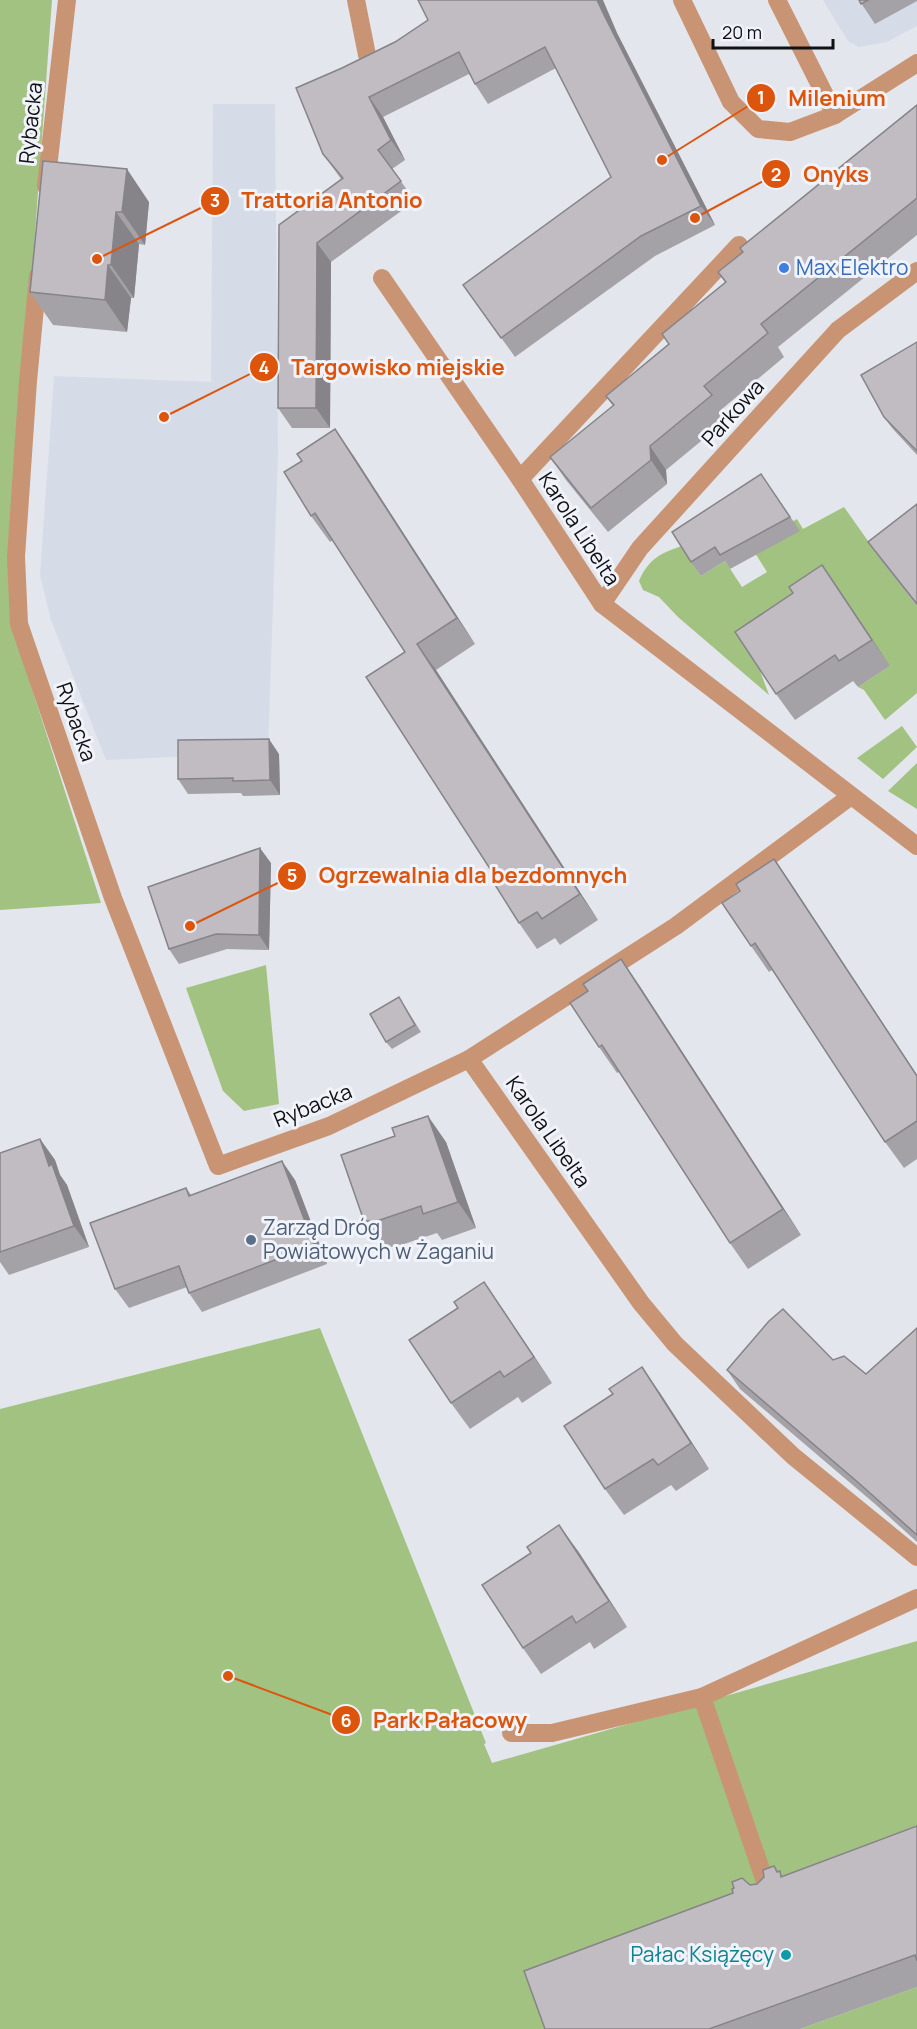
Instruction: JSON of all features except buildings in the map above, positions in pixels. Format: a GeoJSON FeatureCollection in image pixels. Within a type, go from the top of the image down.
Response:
{"type":"FeatureCollection","features":[{"type":"Feature","properties":{"kind":"street","name":"Rybacka"},"geometry":{"type":"LineString","coordinates":[[45,204],[67,0]]}},
{"type":"Feature","properties":{"kind":"street"},"geometry":{"type":"LineString","coordinates":[[356,0],[367,55]]}},
{"type":"Feature","properties":{"kind":"street"},"geometry":{"type":"LineString","coordinates":[[682,0],[731,102],[758,129],[790,132],[836,116],[917,63]]}},
{"type":"Feature","properties":{"kind":"street"},"geometry":{"type":"LineString","coordinates":[[777,0],[836,116]]}},
{"type":"Feature","properties":{"kind":"street"},"geometry":{"type":"LineString","coordinates":[[520,479],[739,245]]}},
{"type":"Feature","properties":{"kind":"street","name":"Rybacka"},"geometry":{"type":"LineString","coordinates":[[39,263],[16,557],[20,624],[113,898],[218,1166],[329,1126],[469,1059]]}},
{"type":"Feature","properties":{"kind":"street","name":"Parkowa"},"geometry":{"type":"LineString","coordinates":[[602,604],[640,548],[838,330],[917,271]]}},
{"type":"Feature","properties":{"kind":"street","name":"Karola Libelta"},"geometry":{"type":"LineString","coordinates":[[382,279],[520,479],[602,604],[917,846]]}},
{"type":"Feature","properties":{"kind":"street"},"geometry":{"type":"LineString","coordinates":[[469,1059],[676,926],[851,796]]}},
{"type":"Feature","properties":{"kind":"street","name":"Karola Libelta"},"geometry":{"type":"LineString","coordinates":[[469,1059],[641,1304],[675,1344],[793,1456],[917,1557]]}},
{"type":"Feature","properties":{"kind":"street"},"geometry":{"type":"LineString","coordinates":[[511,1733],[552,1733],[702,1697],[917,1598]]}},
{"type":"Feature","properties":{"kind":"street"},"geometry":{"type":"LineString","coordinates":[[702,1697],[771,1900]]}},
{"type":"Feature","properties":{"kind":"shaded area"},"geometry":{"type":"Polygon","coordinates":[[[823,0],[917,0],[917,26],[887,42],[859,47],[848,41],[823,0]]]}},
{"type":"Feature","properties":{"kind":"shaded area"},"geometry":{"type":"Polygon","coordinates":[[[213,104],[275,104],[278,452],[268,753],[106,760],[51,620],[40,575],[54,376],[211,382],[213,104]]]}},
{"type":"Feature","properties":{"kind":"green space"},"geometry":{"type":"Polygon","coordinates":[[[0,0],[52,0],[32,275],[11,624],[101,903],[0,910],[0,0]]]}},
{"type":"Feature","properties":{"kind":"green space"},"geometry":{"type":"Polygon","coordinates":[[[844,507],[917,606],[917,693],[885,720],[864,690],[858,687],[890,666],[755,657],[769,695],[678,617],[659,597],[643,590],[639,581],[646,568],[656,558],[682,546],[701,576],[725,561],[742,587],[767,572],[750,545],[797,519],[803,529],[844,507]]]}},
{"type":"Feature","properties":{"kind":"green space"},"geometry":{"type":"Polygon","coordinates":[[[902,726],[917,747],[883,779],[857,758],[902,726]]]}},
{"type":"Feature","properties":{"kind":"green space"},"geometry":{"type":"Polygon","coordinates":[[[917,763],[917,809],[888,791],[917,763]]]}},
{"type":"Feature","properties":{"kind":"green space"},"geometry":{"type":"Polygon","coordinates":[[[266,965],[279,1104],[244,1111],[223,1091],[186,988],[266,965]]]}},
{"type":"Feature","properties":{"kind":"green space"},"geometry":{"type":"Polygon","coordinates":[[[320,1328],[492,1763],[917,1641],[917,1859],[554,2029],[0,2029],[0,1409],[320,1328]]]}},
{"type":"Feature","properties":{"kind":"green space"},"geometry":{"type":"Polygon","coordinates":[[[917,1987],[917,2029],[800,2029],[917,1987]]]}},
{"type":"Feature","properties":{"kind":"place","name":"Milenium"},"geometry":{"type":"Point","coordinates":[662,160]}},
{"type":"Feature","properties":{"kind":"place","name":"Onyks"},"geometry":{"type":"Point","coordinates":[695,218]}},
{"type":"Feature","properties":{"kind":"place","name":"Trattoria Antonio"},"geometry":{"type":"Point","coordinates":[97,259]}},
{"type":"Feature","properties":{"kind":"place","name":"Max Elektro"},"geometry":{"type":"Point","coordinates":[784,268]}},
{"type":"Feature","properties":{"kind":"place","name":"Targowisko miejskie"},"geometry":{"type":"Point","coordinates":[164,417]}},
{"type":"Feature","properties":{"kind":"place","name":"Ogrzewalnia dla bezdomnych"},"geometry":{"type":"Point","coordinates":[190,926]}},
{"type":"Feature","properties":{"kind":"place","name":"Zarząd Dróg Powiatowych w Żaganiu"},"geometry":{"type":"Point","coordinates":[251,1240]}},
{"type":"Feature","properties":{"kind":"place","name":"Park Pałacowy"},"geometry":{"type":"Point","coordinates":[228,1676]}},
{"type":"Feature","properties":{"kind":"place","name":"Pałac Książęcy"},"geometry":{"type":"Point","coordinates":[786,1955]}}]}
